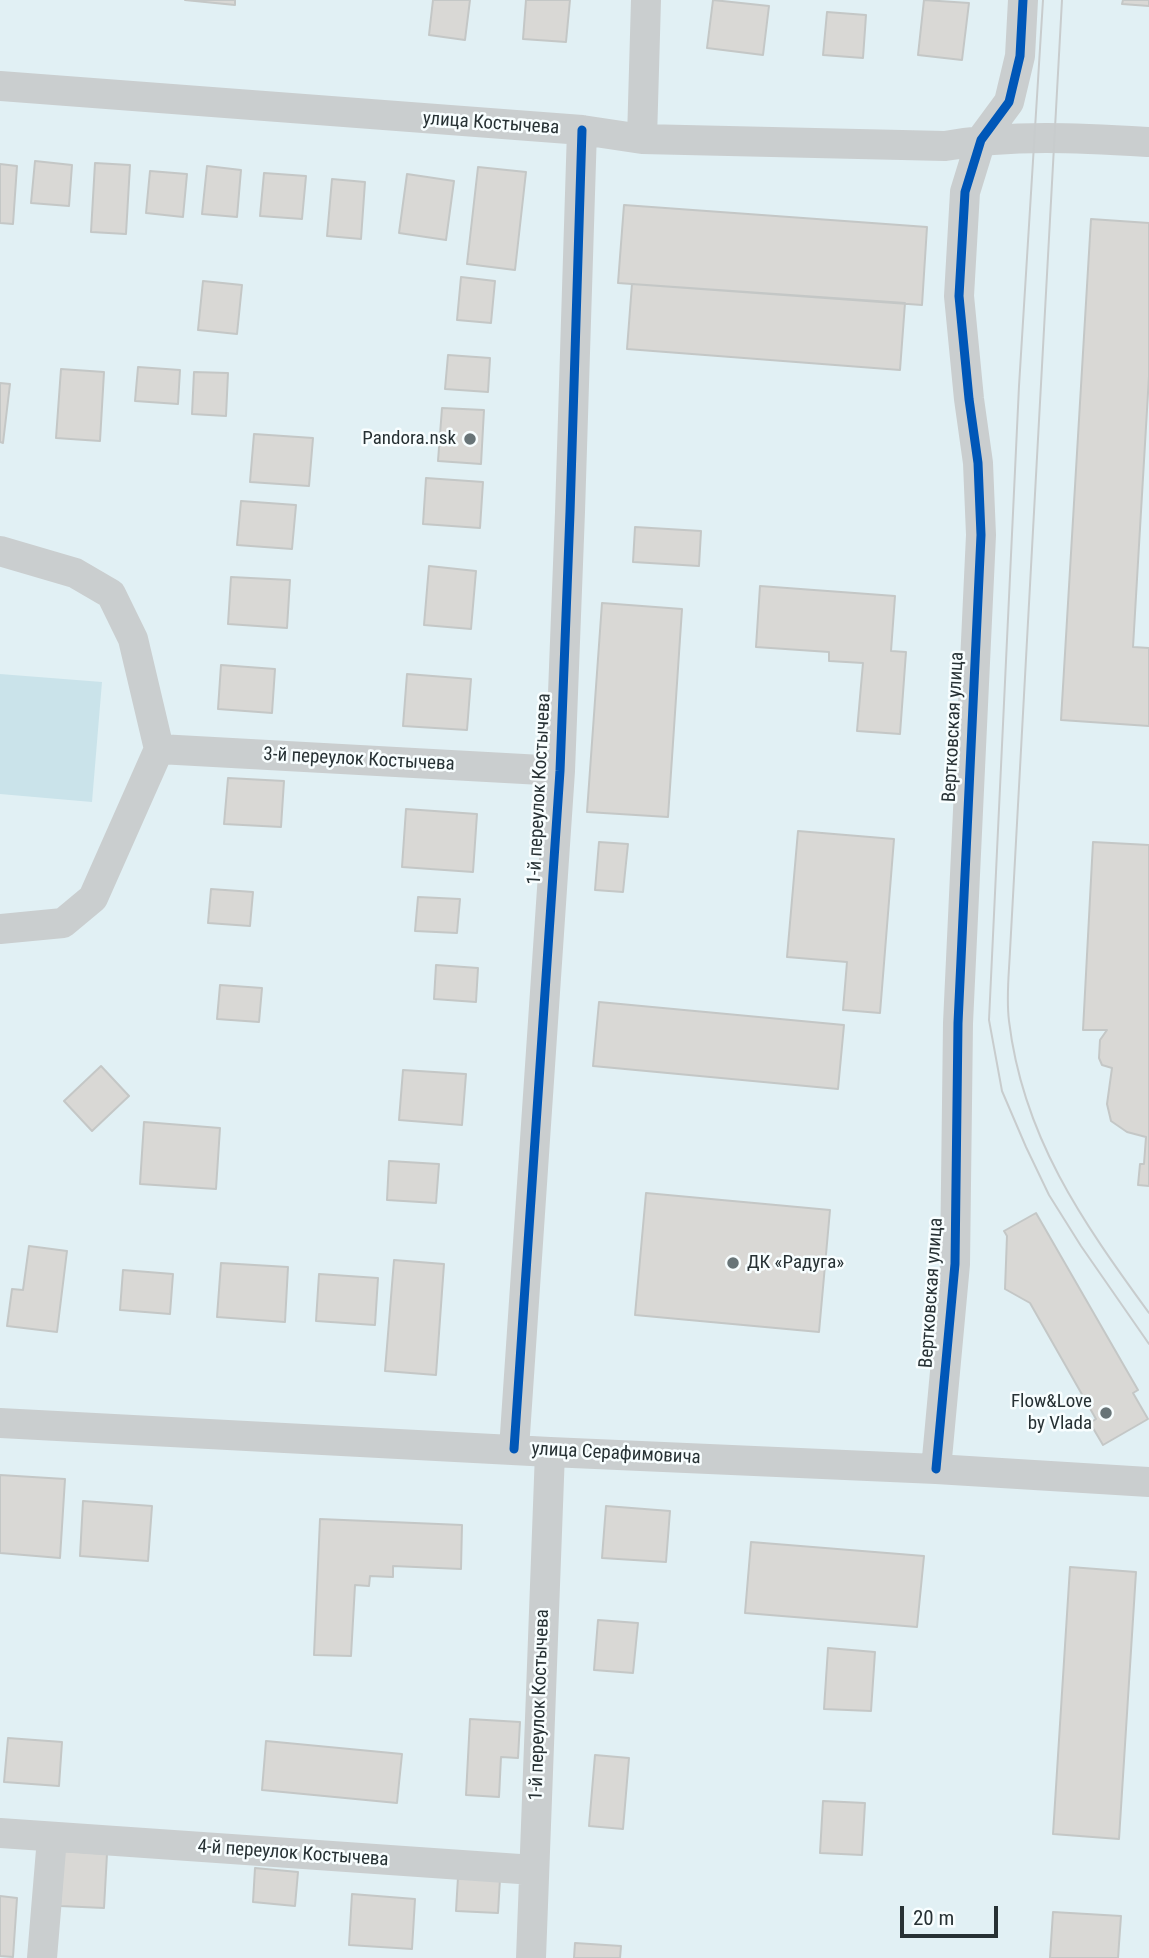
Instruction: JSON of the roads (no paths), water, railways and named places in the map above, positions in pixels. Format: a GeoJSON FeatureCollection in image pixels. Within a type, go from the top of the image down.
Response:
{"type":"FeatureCollection","features":[{"type":"Feature","properties":{"kind":"street"},"geometry":{"type":"LineString","coordinates":[[642,139],[646,0]]}},
{"type":"Feature","properties":{"kind":"street","name":"Вертковская улица"},"geometry":{"type":"LineString","coordinates":[[936,1469],[955,1264],[958,1023],[981,534],[978,463],[959,296],[965,192],[981,140],[1009,102],[1020,56],[1023,0]]}},
{"type":"Feature","properties":{"kind":"street","name":"улица Костычева"},"geometry":{"type":"LineString","coordinates":[[0,86],[582,130],[642,139],[944,146],[981,140],[1055,136],[1149,142]]}},
{"type":"Feature","properties":{"kind":"street","name":"1-й переулок Костычева"},"geometry":{"type":"LineString","coordinates":[[514,1449],[559,771],[582,130]]}},
{"type":"Feature","properties":{"kind":"street"},"geometry":{"type":"LineString","coordinates":[[0,551],[75,573],[111,594],[134,639],[159,749],[93,898],[63,923],[0,929]]}},
{"type":"Feature","properties":{"kind":"street","name":"3-й переулок Костычева"},"geometry":{"type":"LineString","coordinates":[[159,749],[559,771]]}},
{"type":"Feature","properties":{"kind":"street","name":"улица Серафимовича"},"geometry":{"type":"LineString","coordinates":[[0,1423],[1149,1482]]}},
{"type":"Feature","properties":{"kind":"street","name":"1-й переулок Костычева"},"geometry":{"type":"LineString","coordinates":[[531,1958],[550,1452]]}},
{"type":"Feature","properties":{"kind":"street","name":"4-й переулок Костычева"},"geometry":{"type":"LineString","coordinates":[[0,1833],[534,1870]]}},
{"type":"Feature","properties":{"kind":"street"},"geometry":{"type":"LineString","coordinates":[[42,1958],[52,1838]]}},
{"type":"Feature","properties":{"kind":"tram line"},"geometry":{"type":"LineString","coordinates":[[1043,0],[1019,386],[989,1020],[1002,1091],[1049,1195],[1149,1344]]}},
{"type":"Feature","properties":{"kind":"tram line"},"geometry":{"type":"LineString","coordinates":[[1062,0],[1008,1012],[1016,1063],[1027,1103],[1042,1140],[1079,1211],[1149,1313]]}},
{"type":"Feature","properties":{"kind":"place","name":"Pandora.nsk"},"geometry":{"type":"Point","coordinates":[470,439]}},
{"type":"Feature","properties":{"kind":"place","name":"ДК «Радуга»"},"geometry":{"type":"Point","coordinates":[733,1263]}},
{"type":"Feature","properties":{"kind":"place","name":"Flow&Love by Vlada"},"geometry":{"type":"Point","coordinates":[1106,1413]}}]}
